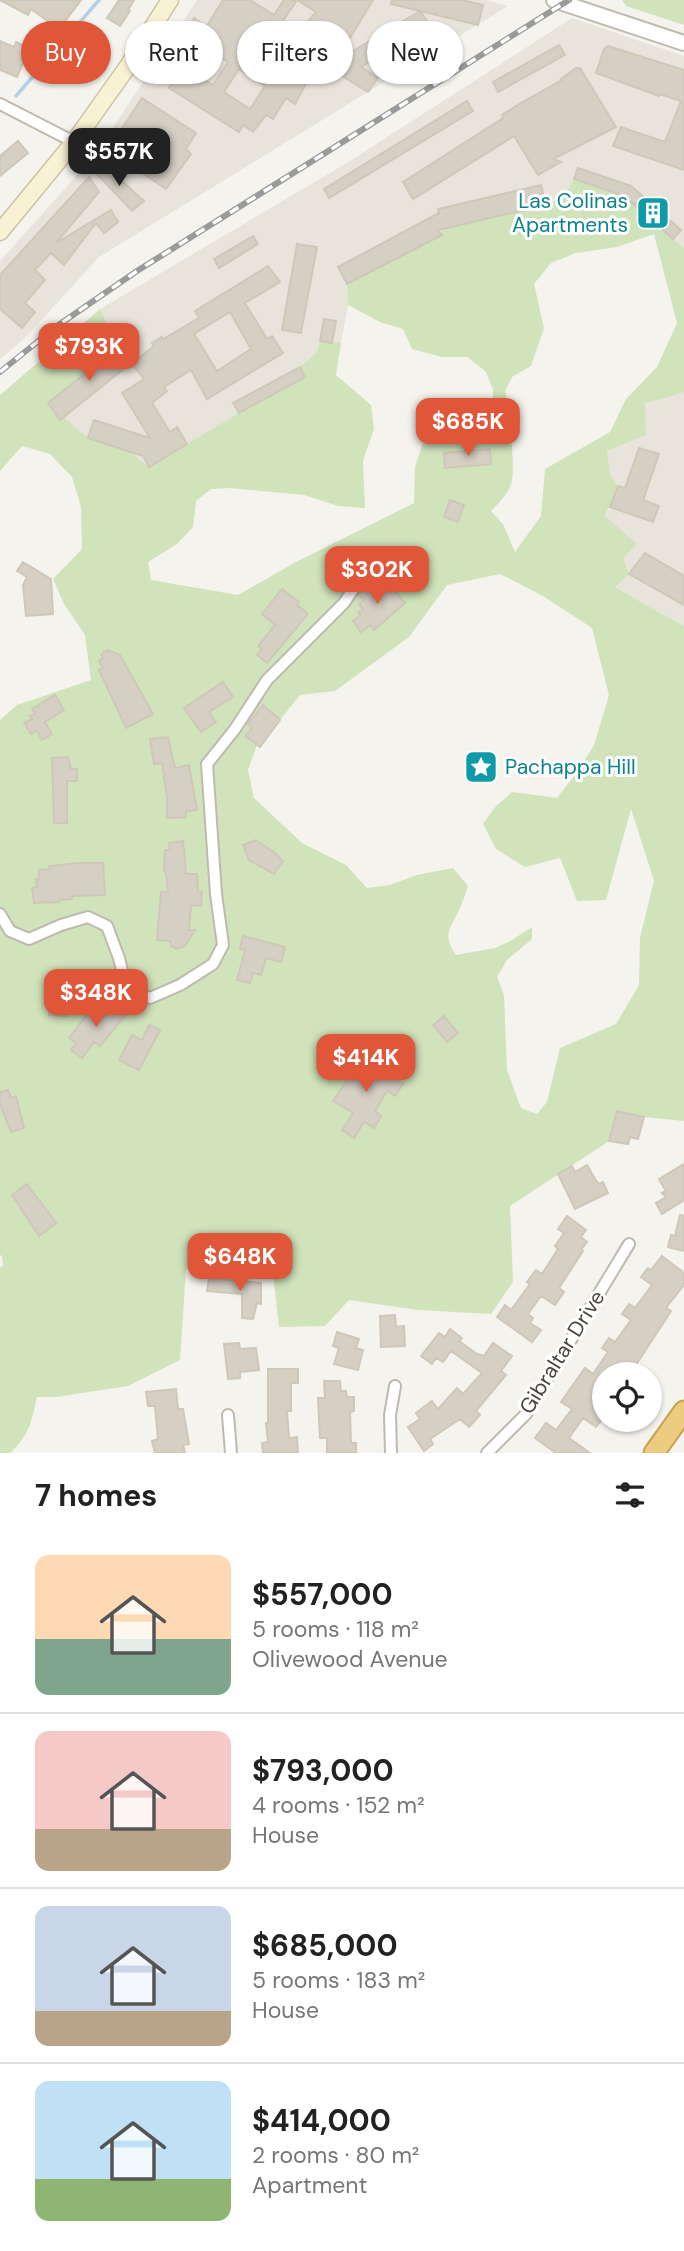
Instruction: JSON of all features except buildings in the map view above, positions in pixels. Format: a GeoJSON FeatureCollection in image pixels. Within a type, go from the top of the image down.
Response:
{"type":"FeatureCollection","features":[{"type":"Feature","properties":{"kind":"highway"},"geometry":{"type":"LineString","coordinates":[[654,1453],[684,1411]]}},
{"type":"Feature","properties":{"kind":"main road"},"geometry":{"type":"LineString","coordinates":[[0,232],[74,142],[126,69],[170,0]]}},
{"type":"Feature","properties":{"kind":"street"},"geometry":{"type":"LineString","coordinates":[[554,0],[684,43]]}},
{"type":"Feature","properties":{"kind":"street"},"geometry":{"type":"LineString","coordinates":[[0,104],[74,142]]}},
{"type":"Feature","properties":{"kind":"street"},"geometry":{"type":"LineString","coordinates":[[0,914],[10,931],[29,939],[61,925],[89,917],[107,926],[126,986],[150,998],[180,985],[213,964],[223,945],[216,894],[207,764],[235,729],[267,680],[344,603],[358,582],[363,565]]}},
{"type":"Feature","properties":{"kind":"street","name":"Gibraltar Drive"},"geometry":{"type":"LineString","coordinates":[[487,1453],[526,1414],[629,1244]]}},
{"type":"Feature","properties":{"kind":"street"},"geometry":{"type":"LineString","coordinates":[[391,1453],[390,1415],[395,1386]]}},
{"type":"Feature","properties":{"kind":"street"},"geometry":{"type":"LineString","coordinates":[[228,1415],[231,1453]]}},
{"type":"Feature","properties":{"kind":"shaded area"},"geometry":{"type":"Polygon","coordinates":[[[197,0],[487,0],[508,6],[463,34],[463,21],[367,21],[367,84],[381,84],[99,257],[24,339],[0,359],[0,261],[95,155],[142,84],[223,84],[223,21],[183,21],[197,0]]]}},
{"type":"Feature","properties":{"kind":"shaded area"},"geometry":{"type":"Polygon","coordinates":[[[572,18],[684,56],[684,248],[624,196],[575,179],[565,195],[546,205],[443,229],[442,235],[347,283],[348,305],[341,343],[332,343],[300,367],[305,377],[149,467],[131,452],[88,438],[48,403],[117,347],[100,309],[345,164],[572,18]]]}},
{"type":"Feature","properties":{"kind":"shaded area"},"geometry":{"type":"Polygon","coordinates":[[[684,392],[684,626],[614,586],[605,516],[610,507],[607,451],[645,405],[684,392]]]}},
{"type":"Feature","properties":{"kind":"green space"},"geometry":{"type":"Polygon","coordinates":[[[622,0],[684,0],[684,25],[626,6],[622,0]]]}},
{"type":"Feature","properties":{"kind":"green space"},"geometry":{"type":"Polygon","coordinates":[[[574,179],[624,196],[684,248],[684,392],[645,404],[646,435],[607,451],[610,474],[618,486],[605,516],[637,544],[623,558],[629,574],[615,587],[684,626],[684,1121],[617,1111],[609,1141],[510,1206],[513,1282],[491,1314],[418,1310],[349,1300],[325,1326],[279,1327],[273,1274],[186,1269],[180,1360],[128,1386],[56,1397],[37,1397],[26,1434],[10,1453],[0,1453],[0,1267],[3,1266],[0,1255],[0,720],[17,705],[91,680],[85,635],[64,604],[53,579],[82,549],[81,507],[72,477],[50,454],[22,446],[0,471],[0,395],[100,309],[118,347],[48,403],[88,438],[131,452],[149,467],[305,377],[300,367],[317,352],[320,341],[341,343],[336,375],[371,405],[374,429],[363,461],[365,508],[338,506],[304,495],[229,488],[211,489],[196,501],[193,527],[177,544],[148,562],[151,580],[238,595],[296,562],[414,503],[415,467],[429,425],[493,408],[493,390],[486,372],[467,357],[442,357],[412,349],[403,329],[380,322],[348,305],[347,284],[441,235],[443,229],[546,205],[565,195],[574,179]],[[654,234],[617,247],[576,253],[551,263],[534,284],[544,328],[531,366],[512,377],[505,391],[511,435],[512,480],[507,493],[491,511],[503,524],[515,552],[541,516],[545,469],[610,432],[626,399],[657,367],[677,323],[654,234]],[[500,574],[447,585],[409,637],[335,691],[300,695],[280,720],[263,706],[248,723],[252,727],[245,736],[257,745],[248,770],[254,798],[302,843],[346,865],[367,888],[390,885],[417,875],[453,868],[468,886],[448,936],[456,955],[495,948],[532,927],[532,939],[507,960],[497,977],[504,995],[507,1070],[521,1108],[537,1114],[547,1102],[560,1048],[616,1024],[639,985],[640,938],[654,881],[631,809],[606,900],[577,901],[560,858],[525,867],[496,849],[483,824],[496,806],[512,792],[557,798],[594,745],[609,695],[592,628],[543,596],[500,574]]]}},
{"type":"Feature","properties":{"kind":"waterway"},"geometry":{"type":"LineString","coordinates":[[16,96],[99,0]]}},
{"type":"Feature","properties":{"kind":"railway"},"geometry":{"type":"LineString","coordinates":[[0,372],[57,326],[137,271],[569,0]]}},
{"type":"Feature","properties":{"kind":"place","name":"Las Colinas Apartments"},"geometry":{"type":"Point","coordinates":[653,213]}},
{"type":"Feature","properties":{"kind":"place","name":"Pachappa Hill"},"geometry":{"type":"Point","coordinates":[481,767]}}]}
